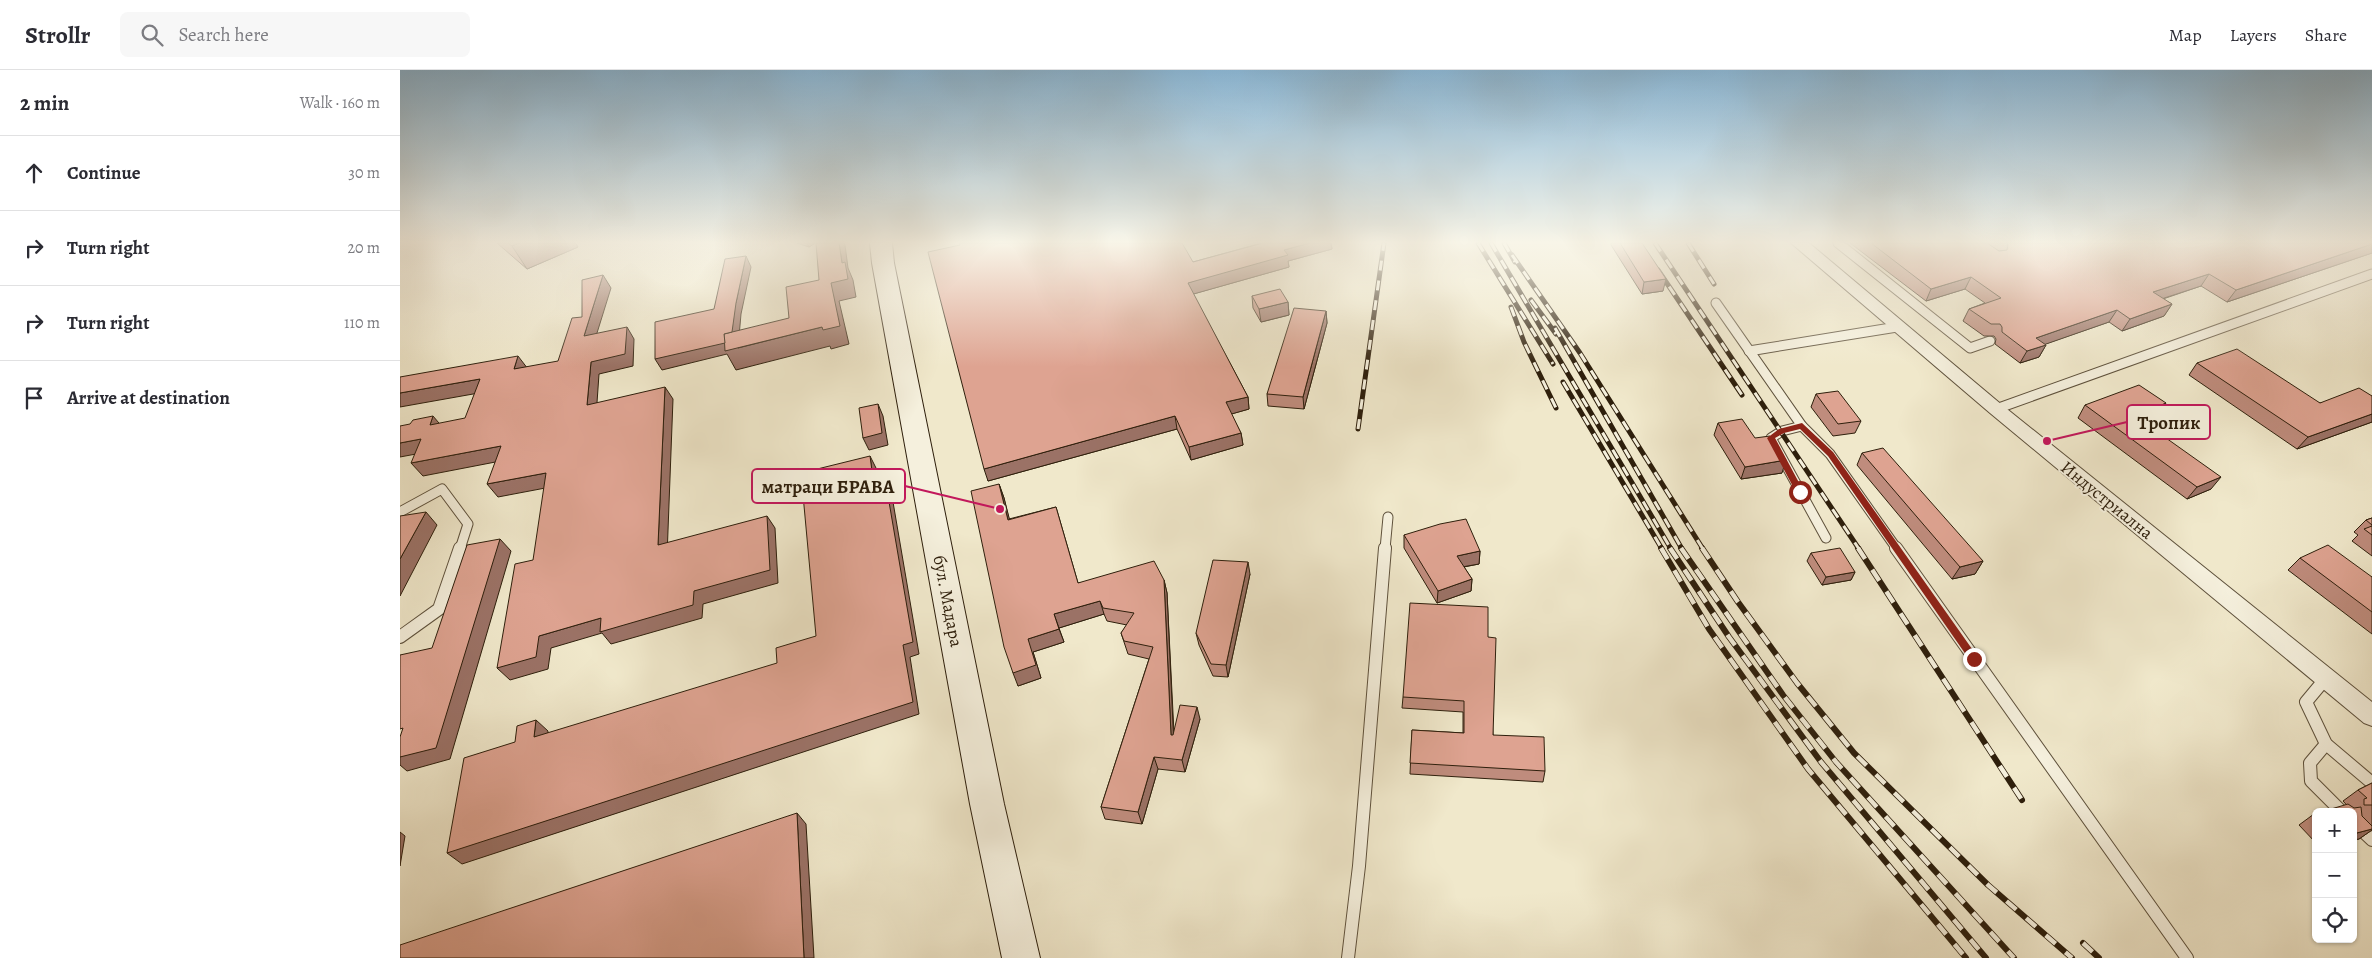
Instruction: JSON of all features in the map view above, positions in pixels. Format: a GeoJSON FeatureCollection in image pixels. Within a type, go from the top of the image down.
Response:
{"type":"FeatureCollection","features":[{"type":"Feature","properties":{"kind":"main road","name":"бул. Мадара"},"geometry":{"type":"LineString","coordinates":[[887,284],[987,804],[1021,958]]}},
{"type":"Feature","properties":{"kind":"street","name":"Индустриална"},"geometry":{"type":"LineString","coordinates":[[1847,284],[1996,410],[2372,716]]}},
{"type":"Feature","properties":{"kind":"lane"},"geometry":{"type":"LineString","coordinates":[[1890,284],[1970,348],[1990,341]]}},
{"type":"Feature","properties":{"kind":"lane"},"geometry":{"type":"LineString","coordinates":[[1996,410],[2343,284]]}},
{"type":"Feature","properties":{"kind":"lane"},"geometry":{"type":"LineString","coordinates":[[1716,303],[1802,426],[1830,454],[2187,958]]}},
{"type":"Feature","properties":{"kind":"lane"},"geometry":{"type":"LineString","coordinates":[[1749,350],[1897,328]]}},
{"type":"Feature","properties":{"kind":"lane"},"geometry":{"type":"LineString","coordinates":[[1802,426],[1782,431],[1771,438],[1826,538]]}},
{"type":"Feature","properties":{"kind":"lane"},"geometry":{"type":"LineString","coordinates":[[400,512],[442,489],[468,524],[439,609],[400,637]]}},
{"type":"Feature","properties":{"kind":"lane"},"geometry":{"type":"LineString","coordinates":[[1348,958],[1359,866],[1388,517]]}},
{"type":"Feature","properties":{"kind":"lane"},"geometry":{"type":"LineString","coordinates":[[2326,678],[2306,702],[2326,744],[2372,783]]}},
{"type":"Feature","properties":{"kind":"lane"},"geometry":{"type":"LineString","coordinates":[[2326,744],[2310,763],[2311,781],[2338,808]]}},
{"type":"Feature","properties":{"kind":"lane"},"geometry":{"type":"LineString","coordinates":[[2357,826],[2372,840]]}},
{"type":"Feature","properties":{"kind":"building"},"geometry":{"type":"Polygon","coordinates":[[[582,284],[600,284],[584,336],[627,327],[625,354],[591,362],[587,405],[665,387],[658,545],[767,516],[770,570],[694,591],[693,605],[600,632],[601,618],[539,636],[536,657],[497,668],[515,564],[533,560],[546,473],[487,484],[501,446],[411,463],[421,439],[400,443],[400,426],[410,424],[413,420],[433,416],[430,425],[465,418],[480,379],[400,393],[400,377],[518,356],[514,369],[558,361],[572,318],[582,317],[582,284]]]}},
{"type":"Feature","properties":{"kind":"building"},"geometry":{"type":"Polygon","coordinates":[[[719,284],[740,284],[732,332],[724,334],[725,343],[655,359],[655,322],[714,309],[719,284]]]}},
{"type":"Feature","properties":{"kind":"building"},"geometry":{"type":"Polygon","coordinates":[[[798,284],[831,284],[840,326],[823,330],[822,327],[725,351],[724,334],[789,318],[786,287],[798,284]]]}},
{"type":"Feature","properties":{"kind":"building"},"geometry":{"type":"Polygon","coordinates":[[[936,284],[1189,284],[1248,397],[1226,402],[1241,433],[1189,447],[1175,416],[984,469],[936,284]]]}},
{"type":"Feature","properties":{"kind":"building"},"geometry":{"type":"Polygon","coordinates":[[[1925,284],[1946,284],[1931,289],[1925,284]]]}},
{"type":"Feature","properties":{"kind":"building"},"geometry":{"type":"Polygon","coordinates":[[[1982,284],[2177,284],[2153,292],[2172,304],[2130,319],[2117,310],[2036,338],[2046,345],[2027,351],[2002,332],[2000,324],[1991,324],[1969,309],[2001,298],[1982,284]]]}},
{"type":"Feature","properties":{"kind":"building"},"geometry":{"type":"Polygon","coordinates":[[[2227,284],[2252,284],[2236,290],[2227,284]]]}},
{"type":"Feature","properties":{"kind":"building"},"geometry":{"type":"Polygon","coordinates":[[[1280,289],[1288,302],[1259,309],[1252,296],[1280,289]]]}},
{"type":"Feature","properties":{"kind":"building"},"geometry":{"type":"Polygon","coordinates":[[[1294,308],[1326,311],[1303,397],[1267,394],[1294,308]]]}},
{"type":"Feature","properties":{"kind":"building"},"geometry":{"type":"Polygon","coordinates":[[[2237,349],[2320,403],[2359,388],[2372,396],[2372,414],[2308,437],[2197,363],[2237,349]]]}},
{"type":"Feature","properties":{"kind":"building"},"geometry":{"type":"Polygon","coordinates":[[[2139,385],[2166,403],[2135,416],[2221,477],[2197,487],[2085,405],[2139,385]]]}},
{"type":"Feature","properties":{"kind":"building"},"geometry":{"type":"Polygon","coordinates":[[[1838,391],[1861,421],[1838,424],[1816,394],[1838,391]]]}},
{"type":"Feature","properties":{"kind":"building"},"geometry":{"type":"Polygon","coordinates":[[[878,404],[882,433],[863,438],[859,408],[878,404]]]}},
{"type":"Feature","properties":{"kind":"building"},"geometry":{"type":"Polygon","coordinates":[[[1742,419],[1755,438],[1770,436],[1786,460],[1745,467],[1718,423],[1742,419]]]}},
{"type":"Feature","properties":{"kind":"building"},"geometry":{"type":"Polygon","coordinates":[[[1883,448],[1983,561],[1960,567],[1862,453],[1883,448]]]}},
{"type":"Feature","properties":{"kind":"building"},"geometry":{"type":"Polygon","coordinates":[[[870,456],[875,493],[887,490],[913,642],[903,645],[913,702],[447,853],[464,758],[515,742],[517,726],[536,720],[534,737],[777,663],[776,648],[816,636],[801,473],[870,456]]]}},
{"type":"Feature","properties":{"kind":"building"},"geometry":{"type":"Polygon","coordinates":[[[999,484],[1008,520],[1056,507],[1078,583],[1154,561],[1164,580],[1171,735],[1173,735],[1180,705],[1197,707],[1182,760],[1154,757],[1138,812],[1101,807],[1153,647],[1124,641],[1121,633],[1134,613],[1103,608],[1100,601],[1054,614],[1059,629],[1028,639],[1036,665],[1013,673],[1004,647],[971,491],[999,484]]]}},
{"type":"Feature","properties":{"kind":"building"},"geometry":{"type":"Polygon","coordinates":[[[426,512],[400,559],[400,516],[426,512]]]}},
{"type":"Feature","properties":{"kind":"building"},"geometry":{"type":"Polygon","coordinates":[[[2372,518],[2372,525],[2366,520],[2372,518]]]}},
{"type":"Feature","properties":{"kind":"building"},"geometry":{"type":"Polygon","coordinates":[[[1466,519],[1480,551],[1457,556],[1472,579],[1438,591],[1404,535],[1440,524],[1466,519]]]}},
{"type":"Feature","properties":{"kind":"building"},"geometry":{"type":"Polygon","coordinates":[[[2372,526],[2372,535],[2364,529],[2372,526]]]}},
{"type":"Feature","properties":{"kind":"building"},"geometry":{"type":"Polygon","coordinates":[[[500,539],[436,748],[400,757],[400,737],[403,728],[400,729],[400,655],[432,648],[467,545],[500,539]]]}},
{"type":"Feature","properties":{"kind":"building"},"geometry":{"type":"Polygon","coordinates":[[[2328,545],[2372,577],[2372,612],[2300,558],[2328,545]]]}},
{"type":"Feature","properties":{"kind":"building"},"geometry":{"type":"Polygon","coordinates":[[[1840,548],[1855,572],[1826,577],[1811,553],[1840,548]]]}},
{"type":"Feature","properties":{"kind":"building"},"geometry":{"type":"Polygon","coordinates":[[[1213,560],[1248,562],[1226,665],[1211,664],[1196,633],[1213,560]]]}},
{"type":"Feature","properties":{"kind":"building"},"geometry":{"type":"Polygon","coordinates":[[[1410,603],[1488,607],[1488,637],[1496,638],[1493,735],[1544,737],[1545,771],[1410,763],[1412,730],[1464,733],[1464,701],[1403,697],[1410,603]]]}},
{"type":"Feature","properties":{"kind":"building"},"geometry":{"type":"Polygon","coordinates":[[[2372,783],[2372,805],[2364,805],[2364,799],[2367,798],[2358,790],[2372,783]]]}},
{"type":"Feature","properties":{"kind":"building"},"geometry":{"type":"Polygon","coordinates":[[[2348,804],[2354,808],[2334,808],[2348,804]]]}},
{"type":"Feature","properties":{"kind":"building"},"geometry":{"type":"Polygon","coordinates":[[[2361,807],[2362,816],[2372,826],[2372,829],[2357,833],[2357,808],[2354,808],[2361,807]]]}},
{"type":"Feature","properties":{"kind":"building"},"geometry":{"type":"Polygon","coordinates":[[[797,813],[804,958],[400,958],[400,945],[797,813]]]}},
{"type":"Feature","properties":{"kind":"railway"},"geometry":{"type":"LineString","coordinates":[[1358,429],[1378,284]]}},
{"type":"Feature","properties":{"kind":"railway"},"geometry":{"type":"LineString","coordinates":[[1504,284],[1553,364]]}},
{"type":"Feature","properties":{"kind":"railway"},"geometry":{"type":"LineString","coordinates":[[1515,284],[1671,549]]}},
{"type":"Feature","properties":{"kind":"railway"},"geometry":{"type":"LineString","coordinates":[[1532,284],[1580,353],[1703,549]]}},
{"type":"Feature","properties":{"kind":"railway"},"geometry":{"type":"LineString","coordinates":[[1668,284],[1742,395]]}},
{"type":"Feature","properties":{"kind":"railway"},"geometry":{"type":"LineString","coordinates":[[1683,284],[1859,549]]}},
{"type":"Feature","properties":{"kind":"railway"},"geometry":{"type":"LineString","coordinates":[[1531,300],[1556,334]]}},
{"type":"Feature","properties":{"kind":"railway"},"geometry":{"type":"LineString","coordinates":[[1511,307],[1524,342],[1556,408]]}},
{"type":"Feature","properties":{"kind":"railway"},"geometry":{"type":"LineString","coordinates":[[1555,328],[1682,549]]}},
{"type":"Feature","properties":{"kind":"railway"},"geometry":{"type":"LineString","coordinates":[[1563,382],[1662,549]]}},
{"type":"Feature","properties":{"kind":"railway"},"geometry":{"type":"LineString","coordinates":[[1661,548],[1709,629],[1808,769],[1966,958]]}},
{"type":"Feature","properties":{"kind":"railway"},"geometry":{"type":"LineString","coordinates":[[1670,548],[1729,637],[1821,762],[1986,958]]}},
{"type":"Feature","properties":{"kind":"railway"},"geometry":{"type":"LineString","coordinates":[[1681,548],[1783,695],[1836,762],[2014,958]]}},
{"type":"Feature","properties":{"kind":"railway"},"geometry":{"type":"LineString","coordinates":[[1702,548],[1738,602],[1797,683],[1854,753],[1988,885],[2072,958]]}},
{"type":"Feature","properties":{"kind":"railway"},"geometry":{"type":"LineString","coordinates":[[1858,548],[2022,800]]}},
{"type":"Feature","properties":{"kind":"railway"},"geometry":{"type":"LineString","coordinates":[[2083,943],[2099,958]]}},
{"type":"Feature","properties":{"kind":"place","name":"Тропик"},"geometry":{"type":"Point","coordinates":[2047,441]}},
{"type":"Feature","properties":{"kind":"place","name":"матраци БРАВА"},"geometry":{"type":"Point","coordinates":[1000,509]}},
{"type":"Feature","properties":{"kind":"route"},"geometry":{"type":"LineString","coordinates":[[1800,492],[1771,438],[1782,431],[1802,426],[1830,454],[1974,659]]}}]}
